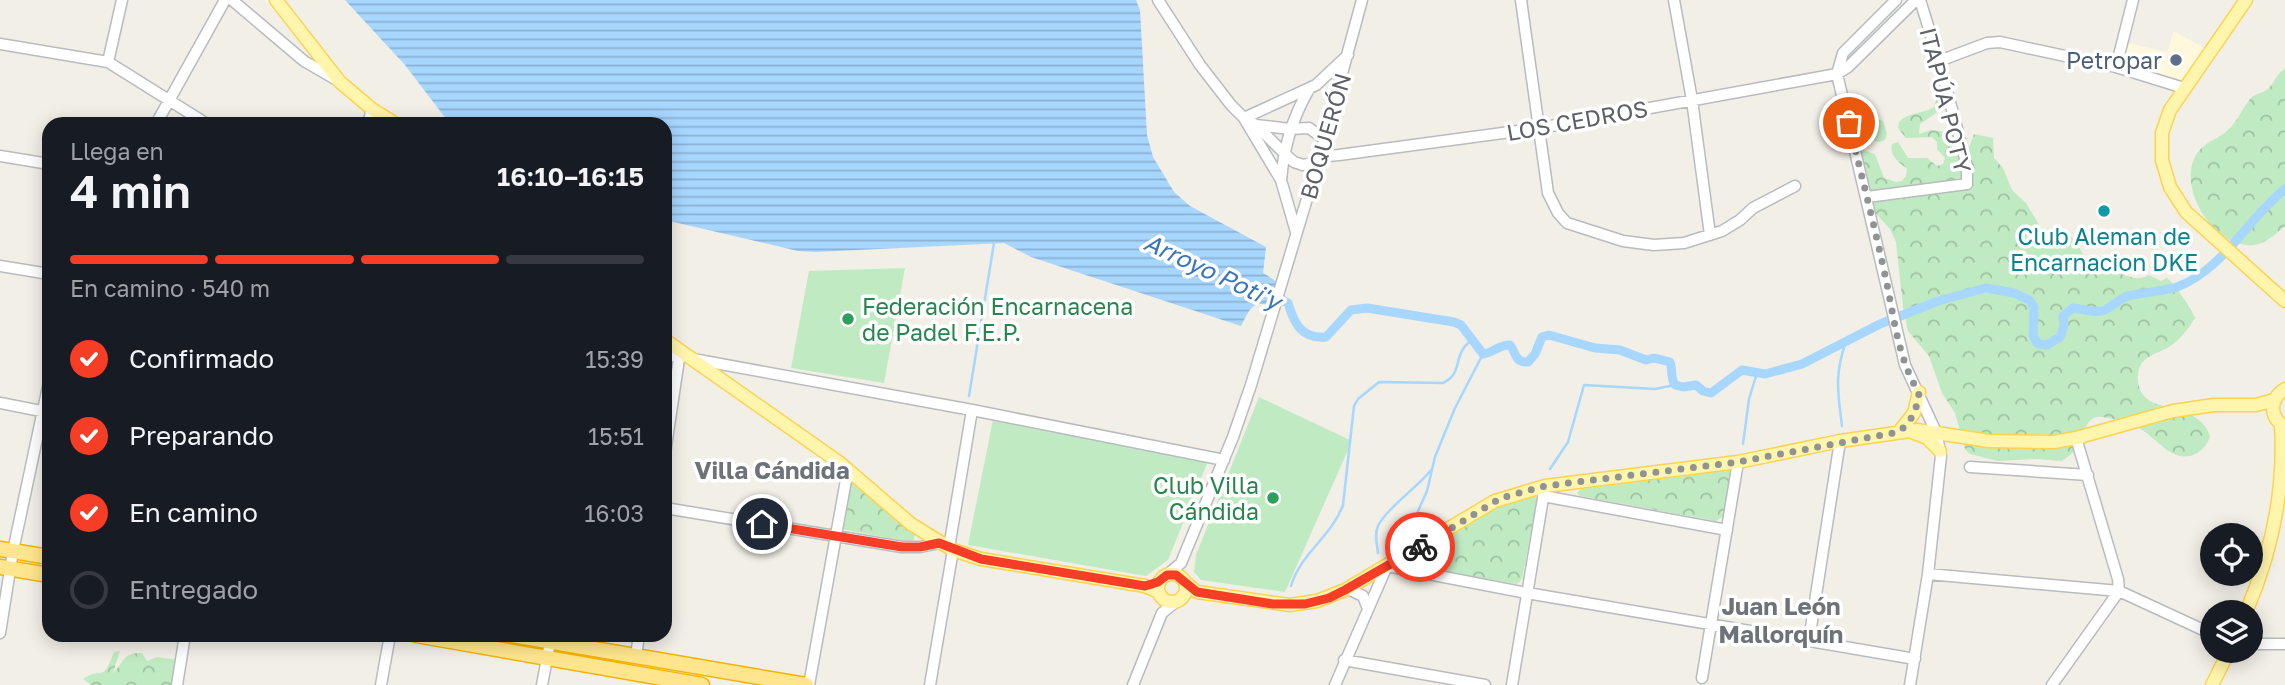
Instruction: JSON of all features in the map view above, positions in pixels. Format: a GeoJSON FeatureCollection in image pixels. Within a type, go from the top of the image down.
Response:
{"type":"FeatureCollection","features":[{"type":"Feature","properties":{"kind":"highway"},"geometry":{"type":"LineString","coordinates":[[7,550],[42,556]]}},
{"type":"Feature","properties":{"kind":"highway"},"geometry":{"type":"LineString","coordinates":[[5,568],[42,574]]}},
{"type":"Feature","properties":{"kind":"highway"},"geometry":{"type":"LineString","coordinates":[[454,642],[702,685]]}},
{"type":"Feature","properties":{"kind":"highway"},"geometry":{"type":"LineString","coordinates":[[550,642],[636,656],[736,679],[807,685]]}},
{"type":"Feature","properties":{"kind":"main road"},"geometry":{"type":"LineString","coordinates":[[276,0],[341,82],[385,117]]}},
{"type":"Feature","properties":{"kind":"main road"},"geometry":{"type":"LineString","coordinates":[[2246,0],[2184,88],[2165,120],[2162,160],[2177,201],[2283,301]]}},
{"type":"Feature","properties":{"kind":"main road"},"geometry":{"type":"LineString","coordinates":[[672,346],[848,469],[900,516],[947,547],[981,559],[1145,586],[1162,586],[1176,575],[1197,592]]}},
{"type":"Feature","properties":{"kind":"main road"},"geometry":{"type":"LineString","coordinates":[[2256,405],[2282,390]]}},
{"type":"Feature","properties":{"kind":"main road"},"geometry":{"type":"LineString","coordinates":[[2273,413],[2282,390]]}},
{"type":"Feature","properties":{"kind":"main road"},"geometry":{"type":"LineString","coordinates":[[1903,432],[1914,413],[1919,393]]}},
{"type":"Feature","properties":{"kind":"main road"},"geometry":{"type":"LineString","coordinates":[[1162,586],[1167,601],[1179,600],[1197,592],[1290,605],[1317,601],[1348,589],[1495,501],[1515,493],[1738,462],[1903,432],[1936,432],[2017,443],[2076,438],[2173,411],[2214,405],[2256,405],[2273,413],[2283,426],[2276,523]]}},
{"type":"Feature","properties":{"kind":"main road"},"geometry":{"type":"LineString","coordinates":[[1903,432],[1927,438],[1941,453],[1965,438]]}},
{"type":"Feature","properties":{"kind":"main road"},"geometry":{"type":"LineString","coordinates":[[2251,600],[2269,552],[2285,496]]}},
{"type":"Feature","properties":{"kind":"main road"},"geometry":{"type":"LineString","coordinates":[[1179,600],[1186,591],[1184,581]]}},
{"type":"Feature","properties":{"kind":"main road"},"geometry":{"type":"LineString","coordinates":[[2212,685],[2224,663]]}},
{"type":"Feature","properties":{"kind":"street"},"geometry":{"type":"LineString","coordinates":[[108,62],[122,0]]}},
{"type":"Feature","properties":{"kind":"street"},"geometry":{"type":"LineString","coordinates":[[160,117],[225,0]]}},
{"type":"Feature","properties":{"kind":"street"},"geometry":{"type":"LineString","coordinates":[[232,0],[304,61],[341,82]]}},
{"type":"Feature","properties":{"kind":"street"},"geometry":{"type":"LineString","coordinates":[[1158,0],[1208,75],[1244,118],[1281,180],[1296,232]]}},
{"type":"Feature","properties":{"kind":"street","name":"BOQUERÓN"},"geometry":{"type":"LineString","coordinates":[[1181,563],[1244,406],[1365,0]]}},
{"type":"Feature","properties":{"kind":"street"},"geometry":{"type":"LineString","coordinates":[[1521,0],[1548,193],[1558,213],[1567,223],[1623,241],[1684,243],[1722,231],[1753,208],[1795,186]]}},
{"type":"Feature","properties":{"kind":"street"},"geometry":{"type":"LineString","coordinates":[[1674,0],[1692,100],[1710,235]]}},
{"type":"Feature","properties":{"kind":"street"},"geometry":{"type":"LineString","coordinates":[[1896,0],[1843,53],[1836,74],[1885,274],[1899,344],[1907,371],[1936,432],[1941,453],[1928,573],[1910,685]]}},
{"type":"Feature","properties":{"kind":"street"},"geometry":{"type":"LineString","coordinates":[[1836,74],[1848,67],[1918,0]]}},
{"type":"Feature","properties":{"kind":"street","name":"ITAPÚA POTY"},"geometry":{"type":"LineString","coordinates":[[1867,197],[1967,184],[1967,166],[1939,61],[1918,0]]}},
{"type":"Feature","properties":{"kind":"street"},"geometry":{"type":"LineString","coordinates":[[2116,67],[2133,0]]}},
{"type":"Feature","properties":{"kind":"street"},"geometry":{"type":"LineString","coordinates":[[1939,61],[1987,43],[2000,42],[2116,67],[2184,88]]}},
{"type":"Feature","properties":{"kind":"street"},"geometry":{"type":"LineString","coordinates":[[0,44],[108,62],[195,117]]}},
{"type":"Feature","properties":{"kind":"street"},"geometry":{"type":"LineString","coordinates":[[1244,118],[1316,85],[1348,55]]}},
{"type":"Feature","properties":{"kind":"street","name":"LOS CEDROS"},"geometry":{"type":"LineString","coordinates":[[1318,162],[1328,156],[1540,128],[1836,74]]}},
{"type":"Feature","properties":{"kind":"street"},"geometry":{"type":"LineString","coordinates":[[1281,180],[1290,129],[1309,89]]}},
{"type":"Feature","properties":{"kind":"street"},"geometry":{"type":"LineString","coordinates":[[370,117],[372,109]]}},
{"type":"Feature","properties":{"kind":"street"},"geometry":{"type":"LineString","coordinates":[[1244,118],[1256,125],[1294,162],[1303,165],[1318,162]]}},
{"type":"Feature","properties":{"kind":"street"},"geometry":{"type":"LineString","coordinates":[[1256,125],[1309,128],[1324,139]]}},
{"type":"Feature","properties":{"kind":"street"},"geometry":{"type":"LineString","coordinates":[[0,156],[42,163]]}},
{"type":"Feature","properties":{"kind":"street"},"geometry":{"type":"LineString","coordinates":[[0,266],[42,273]]}},
{"type":"Feature","properties":{"kind":"street"},"geometry":{"type":"LineString","coordinates":[[672,355],[972,410],[1224,460]]}},
{"type":"Feature","properties":{"kind":"street"},"geometry":{"type":"LineString","coordinates":[[672,417],[684,356]]}},
{"type":"Feature","properties":{"kind":"street"},"geometry":{"type":"LineString","coordinates":[[0,403],[42,411]]}},
{"type":"Feature","properties":{"kind":"street"},"geometry":{"type":"LineString","coordinates":[[930,685],[947,547],[972,410]]}},
{"type":"Feature","properties":{"kind":"street"},"geometry":{"type":"LineString","coordinates":[[0,633],[7,550],[42,426]]}},
{"type":"Feature","properties":{"kind":"street"},"geometry":{"type":"LineString","coordinates":[[2052,685],[2119,591],[2118,579],[2076,438]]}},
{"type":"Feature","properties":{"kind":"street"},"geometry":{"type":"LineString","coordinates":[[1809,640],[1840,442]]}},
{"type":"Feature","properties":{"kind":"street"},"geometry":{"type":"LineString","coordinates":[[1702,678],[1738,462]]}},
{"type":"Feature","properties":{"kind":"street"},"geometry":{"type":"LineString","coordinates":[[1970,467],[2088,475]]}},
{"type":"Feature","properties":{"kind":"street"},"geometry":{"type":"LineString","coordinates":[[807,685],[848,469]]}},
{"type":"Feature","properties":{"kind":"street"},"geometry":{"type":"LineString","coordinates":[[1512,685],[1544,491],[1727,530]]}},
{"type":"Feature","properties":{"kind":"street"},"geometry":{"type":"LineString","coordinates":[[672,509],[902,547],[947,547]]}},
{"type":"Feature","properties":{"kind":"street"},"geometry":{"type":"LineString","coordinates":[[1181,563],[1184,581]]}},
{"type":"Feature","properties":{"kind":"street"},"geometry":{"type":"LineString","coordinates":[[1133,685],[1162,612],[1162,586],[1181,563]]}},
{"type":"Feature","properties":{"kind":"street"},"geometry":{"type":"LineString","coordinates":[[1335,685],[1387,566],[1527,593],[1915,659]]}},
{"type":"Feature","properties":{"kind":"street"},"geometry":{"type":"LineString","coordinates":[[1928,573],[2119,591],[2200,628]]}},
{"type":"Feature","properties":{"kind":"street"},"geometry":{"type":"LineString","coordinates":[[1348,589],[1363,596],[1368,609]]}},
{"type":"Feature","properties":{"kind":"street"},"geometry":{"type":"LineString","coordinates":[[1162,612],[1179,600]]}},
{"type":"Feature","properties":{"kind":"street"},"geometry":{"type":"LineString","coordinates":[[177,685],[183,642]]}},
{"type":"Feature","properties":{"kind":"street"},"geometry":{"type":"LineString","coordinates":[[382,685],[389,642]]}},
{"type":"Feature","properties":{"kind":"street"},"geometry":{"type":"LineString","coordinates":[[542,685],[550,642]]}},
{"type":"Feature","properties":{"kind":"street"},"geometry":{"type":"LineString","coordinates":[[636,656],[638,642]]}},
{"type":"Feature","properties":{"kind":"street"},"geometry":{"type":"LineString","coordinates":[[2263,644],[2285,644]]}},
{"type":"Feature","properties":{"kind":"street"},"geometry":{"type":"LineString","coordinates":[[1344,660],[1485,685]]}},
{"type":"Feature","properties":{"kind":"shaded area"},"geometry":{"type":"Polygon","coordinates":[[[2174,31],[2206,49],[2179,84],[2118,68],[2124,42],[2167,52],[2174,31]]]}},
{"type":"Feature","properties":{"kind":"green space"},"geometry":{"type":"Polygon","coordinates":[[[2285,69],[2285,226],[2263,242],[2254,245],[2239,244],[2225,237],[2202,213],[2191,181],[2192,166],[2201,148],[2228,130],[2250,99],[2268,89],[2285,69]]]}},
{"type":"Feature","properties":{"kind":"green space"},"geometry":{"type":"Polygon","coordinates":[[[1938,94],[1944,96],[1948,105],[1920,124],[1919,134],[1931,130],[1947,132],[1959,150],[1970,158],[1969,148],[1974,134],[1993,138],[1994,158],[2003,168],[2012,190],[2026,203],[2041,228],[2059,227],[2071,236],[2083,253],[2091,273],[2115,273],[2135,278],[2149,275],[2161,281],[2167,278],[2178,291],[2195,318],[2173,344],[2144,361],[2138,372],[2138,380],[2141,392],[2148,400],[2194,416],[2203,424],[2210,436],[2205,446],[2197,453],[2189,456],[2174,454],[2137,427],[2104,417],[2090,420],[2078,447],[2062,461],[1998,461],[1970,454],[1965,449],[1955,413],[1942,393],[1929,356],[1908,331],[1896,242],[1890,229],[1871,208],[1853,136],[1859,118],[1865,115],[1883,121],[1887,133],[1885,140],[1879,142],[1865,139],[1860,144],[1861,150],[1875,154],[1884,178],[1896,182],[1902,181],[1907,169],[1893,155],[1892,144],[1898,142],[1908,158],[1927,158],[1937,166],[1943,164],[1945,158],[1932,137],[1906,138],[1898,128],[1903,119],[1934,107],[1938,94]]]}},
{"type":"Feature","properties":{"kind":"green space","name":"Federación Encarnacena de Padel F.E.P."},"geometry":{"type":"Polygon","coordinates":[[[905,268],[884,383],[791,368],[809,271],[905,268]]]}},
{"type":"Feature","properties":{"kind":"green space","name":"Club Villa Cándida"},"geometry":{"type":"Polygon","coordinates":[[[1259,397],[1352,441],[1285,592],[1201,580],[1194,572],[1196,555],[1259,397]]]}},
{"type":"Feature","properties":{"kind":"green space"},"geometry":{"type":"Polygon","coordinates":[[[994,415],[1209,459],[1168,560],[1146,576],[968,545],[994,415]]]}},
{"type":"Feature","properties":{"kind":"green space"},"geometry":{"type":"Polygon","coordinates":[[[1732,471],[1725,515],[1716,521],[1580,496],[1577,493],[1581,489],[1732,471]]]}},
{"type":"Feature","properties":{"kind":"green space"},"geometry":{"type":"Polygon","coordinates":[[[853,482],[897,522],[915,534],[913,543],[842,529],[850,485],[853,482]]]}},
{"type":"Feature","properties":{"kind":"green space"},"geometry":{"type":"Polygon","coordinates":[[[1534,495],[1537,501],[1522,579],[1517,584],[1406,565],[1407,561],[1502,503],[1534,495]]]}},
{"type":"Feature","properties":{"kind":"green space"},"geometry":{"type":"Polygon","coordinates":[[[120,651],[113,673],[124,659],[136,653],[142,653],[147,661],[157,657],[178,660],[172,685],[91,685],[83,679],[102,673],[114,652],[120,651]]]}},
{"type":"Feature","properties":{"kind":"water"},"geometry":{"type":"Polygon","coordinates":[[[345,0],[1136,0],[1140,10],[1147,135],[1153,157],[1174,192],[1190,206],[1266,247],[1263,273],[1279,285],[1288,303],[1280,307],[1255,305],[1241,326],[1031,257],[1004,243],[798,251],[672,222],[672,117],[445,117],[405,65],[345,0]]]}},
{"type":"Feature","properties":{"kind":"waterway","name":"Arroyo Poti'y"},"geometry":{"type":"LineString","coordinates":[[1279,298],[1288,303],[1300,328],[1317,337],[1326,337],[1351,310],[1367,308],[1454,322],[1461,325],[1483,354],[1510,345],[1518,359],[1523,362],[1528,362],[1535,354],[1542,337],[1549,335],[1595,348],[1620,350],[1646,360],[1654,358],[1670,362],[1675,385],[1696,385],[1711,393],[1742,370],[1765,374],[1802,364],[1880,324],[1938,301],[1986,288],[2014,293],[2029,300],[2034,307],[2033,336],[2038,344],[2047,345],[2060,337],[2064,326],[2063,316],[2073,308],[2101,311],[2128,296],[2171,289],[2193,279],[2222,256],[2285,189]]}},
{"type":"Feature","properties":{"kind":"waterway"},"geometry":{"type":"LineString","coordinates":[[969,396],[994,243]]}},
{"type":"Feature","properties":{"kind":"waterway"},"geometry":{"type":"LineString","coordinates":[[1291,586],[1301,564],[1332,526],[1343,505],[1354,406],[1358,399],[1379,382],[1443,383],[1455,372],[1463,349],[1471,340]]}},
{"type":"Feature","properties":{"kind":"waterway"},"geometry":{"type":"LineString","coordinates":[[1842,426],[1838,374],[1846,342]]}},
{"type":"Feature","properties":{"kind":"waterway"},"geometry":{"type":"LineString","coordinates":[[1411,527],[1427,491],[1435,457],[1455,408],[1483,354]]}},
{"type":"Feature","properties":{"kind":"waterway"},"geometry":{"type":"LineString","coordinates":[[1743,444],[1749,399],[1757,373]]}},
{"type":"Feature","properties":{"kind":"waterway"},"geometry":{"type":"LineString","coordinates":[[1550,469],[1568,442],[1584,385],[1655,389],[1675,385]]}},
{"type":"Feature","properties":{"kind":"waterway"},"geometry":{"type":"LineString","coordinates":[[1378,553],[1376,533],[1382,519],[1431,470]]}},
{"type":"Feature","properties":{"kind":"way so far"},"geometry":{"type":"LineString","coordinates":[[1420,547],[1495,501],[1523,491],[1738,462],[1898,432],[1904,428],[1914,413],[1919,393],[1907,371],[1899,344],[1849,123]]}},
{"type":"Feature","properties":{"kind":"place","name":"Petropar"},"geometry":{"type":"Point","coordinates":[2176,60]}},
{"type":"Feature","properties":{"kind":"place","name":"Club Aleman de Encarnacion DKE"},"geometry":{"type":"Point","coordinates":[2104,211]}},
{"type":"Feature","properties":{"kind":"place","name":"Federación Encarnacena de Padel F.E.P."},"geometry":{"type":"Point","coordinates":[848,319]}},
{"type":"Feature","properties":{"kind":"place","name":"Club Villa Cándida"},"geometry":{"type":"Point","coordinates":[1273,498]}},
{"type":"Feature","properties":{"kind":"district","name":"Villa Cándida"},"geometry":{"type":"Point","coordinates":[772,469]}},
{"type":"Feature","properties":{"kind":"district","name":"Juan León Mallorquín"},"geometry":{"type":"Point","coordinates":[1781,619]}},
{"type":"Feature","properties":{"kind":"route"},"geometry":{"type":"LineString","coordinates":[[762,524],[902,547],[939,543],[981,559],[1119,583],[1151,585],[1171,574],[1180,576],[1188,587],[1197,592],[1290,605],[1329,598],[1420,547]]}}]}
